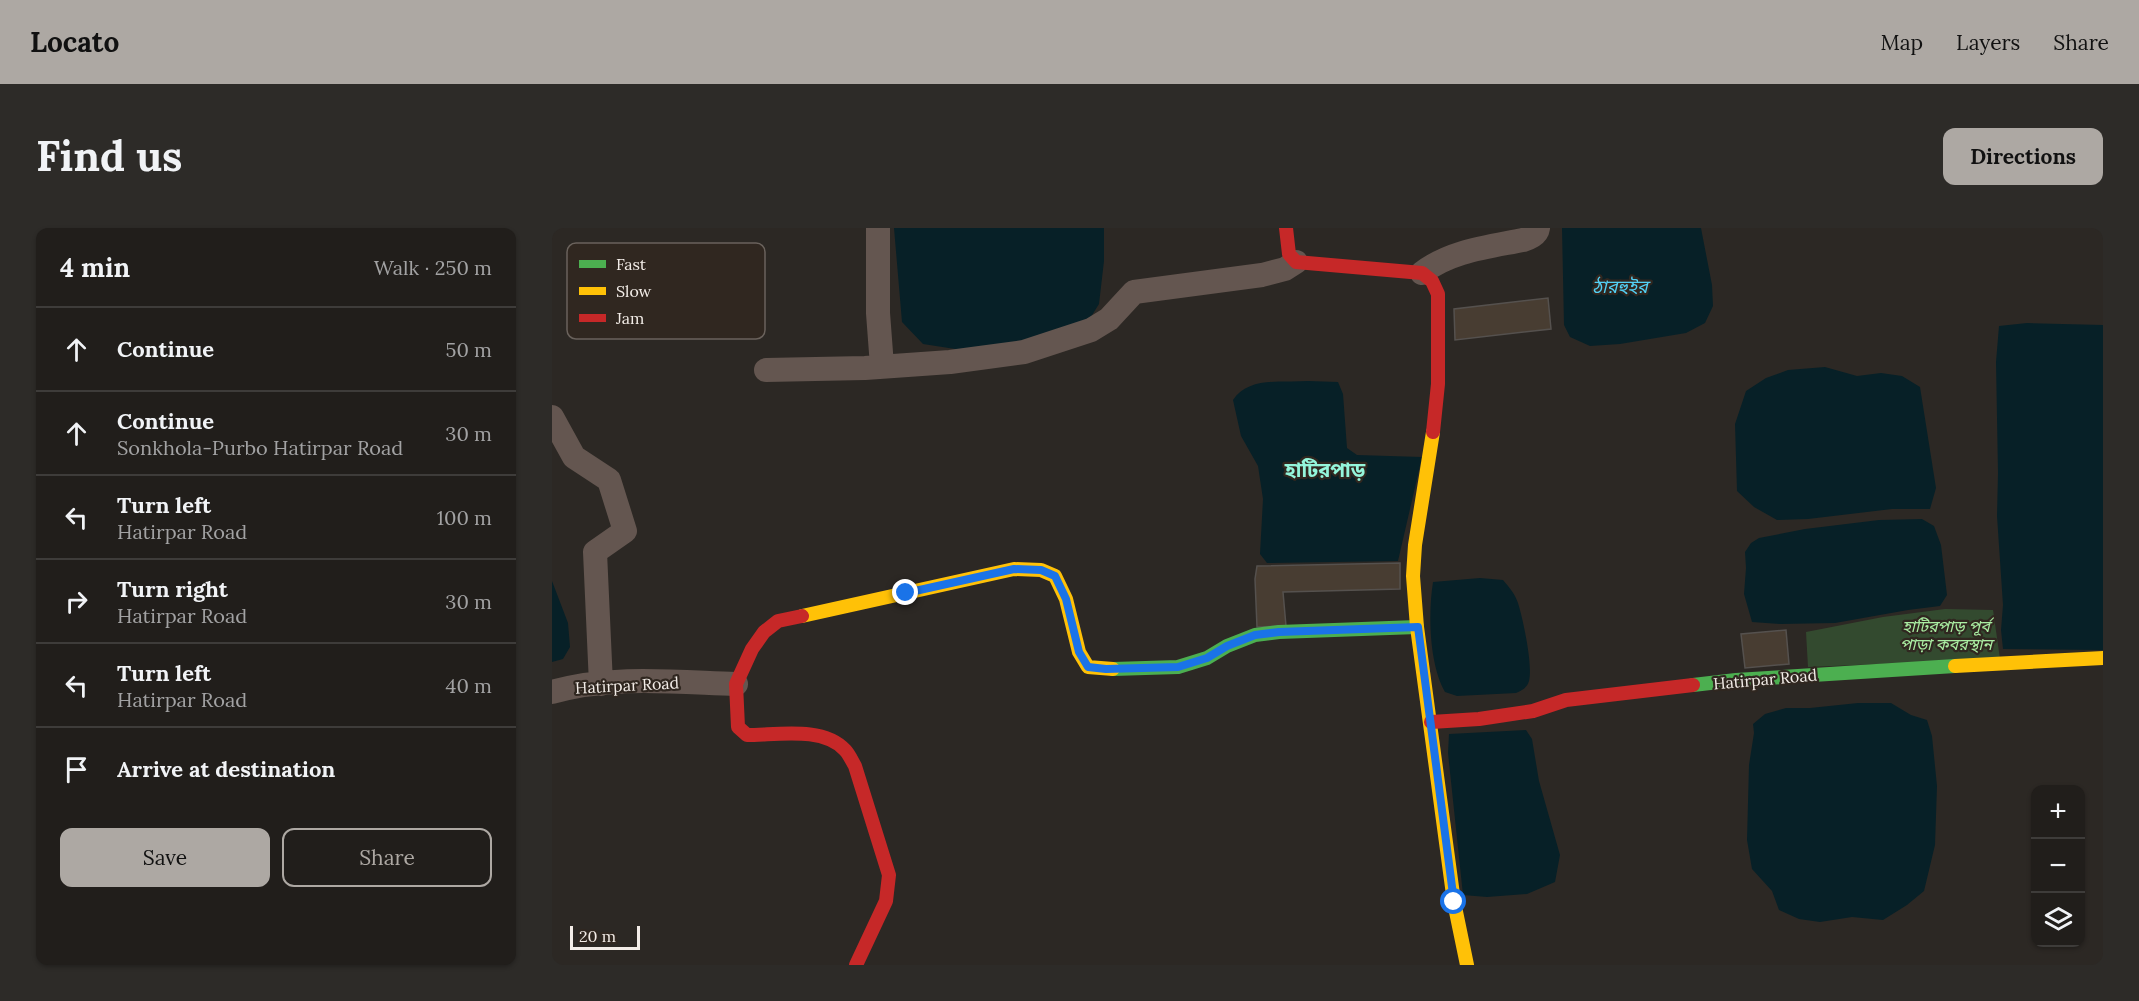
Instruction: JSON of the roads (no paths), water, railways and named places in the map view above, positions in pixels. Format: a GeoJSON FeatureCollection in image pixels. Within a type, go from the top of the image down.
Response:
{"type":"FeatureCollection","features":[{"type":"Feature","properties":{"kind":"street"},"geometry":{"type":"LineString","coordinates":[[878,228],[878,313],[882,366]]}},
{"type":"Feature","properties":{"kind":"street"},"geometry":{"type":"LineString","coordinates":[[1286,228],[1289,254],[1296,262]]}},
{"type":"Feature","properties":{"kind":"street"},"geometry":{"type":"LineString","coordinates":[[1422,273],[1432,265],[1469,250],[1523,240],[1537,232],[1538,228]]}},
{"type":"Feature","properties":{"kind":"street"},"geometry":{"type":"LineString","coordinates":[[766,370],[950,362],[1024,352],[1091,330],[1109,319],[1134,292],[1262,275],[1285,269],[1296,262],[1422,273],[1432,281],[1438,294],[1438,384],[1431,446],[1415,545],[1413,576],[1454,902],[1467,965]]}},
{"type":"Feature","properties":{"kind":"street"},"geometry":{"type":"LineString","coordinates":[[552,417],[574,457],[609,480],[626,531],[595,552],[601,684]]}},
{"type":"Feature","properties":{"kind":"street"},"geometry":{"type":"LineString","coordinates":[[856,965],[886,901],[889,875],[855,766],[845,750],[831,740],[814,734],[747,735],[738,727],[736,684],[752,649],[764,632],[778,621],[1014,569],[1041,570],[1055,576],[1066,599],[1079,652],[1088,667],[1106,669],[1178,667],[1207,658],[1227,646],[1255,635],[1279,632],[1418,627]]}},
{"type":"Feature","properties":{"kind":"street","name":"Hatirpar Road"},"geometry":{"type":"LineString","coordinates":[[1431,722],[1533,711],[1578,699],[1736,681],[1912,668],[2103,658]]}},
{"type":"Feature","properties":{"kind":"street","name":"Hatirpar Road"},"geometry":{"type":"LineString","coordinates":[[552,692],[601,684],[662,680],[736,684]]}},
{"type":"Feature","properties":{"kind":"water"},"geometry":{"type":"Polygon","coordinates":[[[894,228],[1104,228],[1104,261],[1099,304],[1089,320],[1059,334],[968,351],[923,344],[902,322],[894,228]]]}},
{"type":"Feature","properties":{"kind":"water","name":"ঠারহুইর"},"geometry":{"type":"Polygon","coordinates":[[[1562,228],[1701,228],[1712,285],[1713,306],[1705,323],[1686,333],[1620,344],[1590,346],[1570,337],[1564,325],[1562,228]]]}},
{"type":"Feature","properties":{"kind":"water"},"geometry":{"type":"Polygon","coordinates":[[[2027,323],[2103,325],[2103,650],[2003,649],[2001,630],[2003,605],[1997,516],[1996,362],[1999,326],[2027,323]]]}},
{"type":"Feature","properties":{"kind":"water"},"geometry":{"type":"Polygon","coordinates":[[[1825,367],[1857,376],[1881,373],[1902,376],[1920,387],[1936,488],[1930,509],[1892,509],[1808,519],[1777,520],[1754,507],[1737,491],[1735,424],[1746,391],[1766,378],[1788,370],[1825,367]]]}},
{"type":"Feature","properties":{"kind":"water"},"geometry":{"type":"Polygon","coordinates":[[[1338,382],[1343,394],[1347,448],[1357,455],[1422,457],[1398,561],[1267,563],[1260,554],[1263,499],[1258,466],[1241,436],[1233,400],[1240,392],[1257,384],[1338,382]]]}},
{"type":"Feature","properties":{"kind":"water"},"geometry":{"type":"Polygon","coordinates":[[[1922,519],[1934,526],[1941,545],[1947,595],[1940,606],[1835,623],[1752,622],[1744,594],[1745,552],[1751,543],[1759,538],[1805,529],[1879,520],[1922,519]]]}},
{"type":"Feature","properties":{"kind":"water"},"geometry":{"type":"Polygon","coordinates":[[[1480,578],[1503,580],[1518,603],[1527,642],[1530,674],[1527,685],[1516,693],[1457,696],[1445,692],[1440,681],[1431,638],[1433,582],[1480,578]]]}},
{"type":"Feature","properties":{"kind":"water"},"geometry":{"type":"Polygon","coordinates":[[[552,581],[568,623],[570,647],[563,659],[552,662],[552,581]]]}},
{"type":"Feature","properties":{"kind":"water"},"geometry":{"type":"Polygon","coordinates":[[[1891,703],[1911,715],[1927,720],[1932,736],[1937,786],[1935,845],[1924,891],[1883,920],[1852,917],[1820,922],[1799,919],[1779,910],[1772,891],[1752,869],[1747,840],[1749,765],[1754,733],[1753,724],[1765,714],[1786,708],[1891,703]]]}},
{"type":"Feature","properties":{"kind":"water"},"geometry":{"type":"Polygon","coordinates":[[[1526,730],[1532,739],[1539,781],[1560,855],[1555,882],[1527,894],[1487,897],[1463,895],[1448,753],[1449,734],[1526,730]]]}},
{"type":"Feature","properties":{"kind":"district","name":"হাটিরপাড়"},"geometry":{"type":"Point","coordinates":[1325,469]}},
{"type":"Feature","properties":{"kind":"park label","name":"হাটিরপাড় পূর্ব পাড়া কবরস্থান"},"geometry":{"type":"Point","coordinates":[1946,635]}}]}
